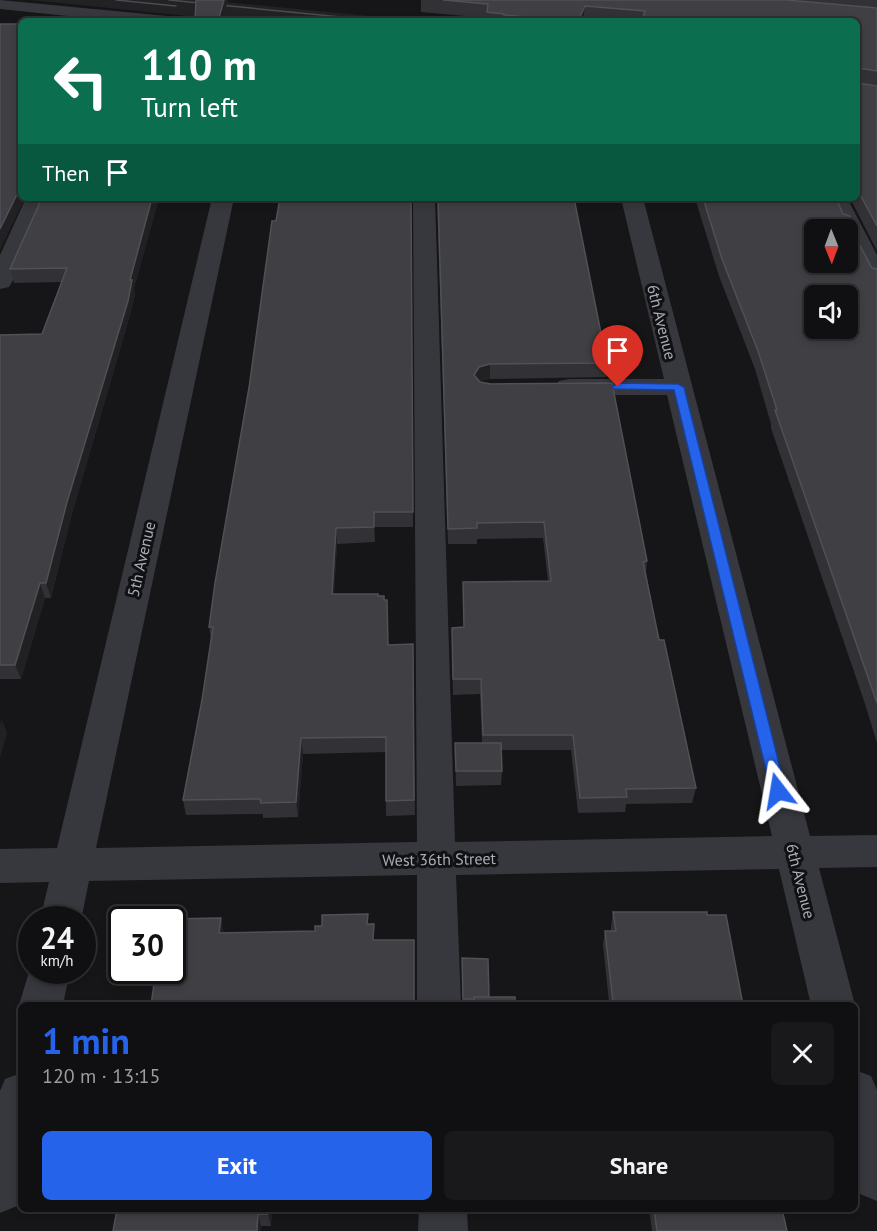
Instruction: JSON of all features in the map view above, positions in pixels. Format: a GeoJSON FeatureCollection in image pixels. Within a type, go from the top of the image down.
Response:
{"type":"FeatureCollection","features":[{"type":"Feature","properties":{"kind":"street"},"geometry":{"type":"LineString","coordinates":[[0,4],[110,18]]}},
{"type":"Feature","properties":{"kind":"street"},"geometry":{"type":"LineString","coordinates":[[0,282],[36,201]]}},
{"type":"Feature","properties":{"kind":"street","name":"5th Avenue"},"geometry":{"type":"LineString","coordinates":[[63,906],[222,201]]}},
{"type":"Feature","properties":{"kind":"street"},"geometry":{"type":"LineString","coordinates":[[424,201],[439,1002]]}},
{"type":"Feature","properties":{"kind":"street","name":"6th Avenue"},"geometry":{"type":"LineString","coordinates":[[633,201],[831,1002]]}},
{"type":"Feature","properties":{"kind":"street"},"geometry":{"type":"LineString","coordinates":[[838,201],[877,278]]}},
{"type":"Feature","properties":{"kind":"street"},"geometry":{"type":"LineString","coordinates":[[547,388],[678,387]]}},
{"type":"Feature","properties":{"kind":"street","name":"West 36th Street"},"geometry":{"type":"LineString","coordinates":[[0,866],[877,851]]}},
{"type":"Feature","properties":{"kind":"street"},"geometry":{"type":"LineString","coordinates":[[42,1002],[46,984]]}},
{"type":"Feature","properties":{"kind":"street"},"geometry":{"type":"LineString","coordinates":[[858,1104],[877,1178]]}},
{"type":"Feature","properties":{"kind":"street"},"geometry":{"type":"LineString","coordinates":[[0,1189],[18,1108]]}},
{"type":"Feature","properties":{"kind":"street"},"geometry":{"type":"LineString","coordinates":[[443,1212],[443,1231]]}},
{"type":"Feature","properties":{"kind":"shaded area"},"geometry":{"type":"Polygon","coordinates":[[[31,0],[204,0],[390,18],[207,18],[31,0]]]}},
{"type":"Feature","properties":{"kind":"building"},"geometry":{"type":"Polygon","coordinates":[[[196,0],[224,0],[219,18],[195,18],[196,0]]]}},
{"type":"Feature","properties":{"kind":"building"},"geometry":{"type":"Polygon","coordinates":[[[443,0],[787,0],[877,8],[877,71],[860,68],[860,18],[643,18],[645,11],[585,6],[579,18],[536,18],[487,12],[488,4],[443,0]]]}},
{"type":"Feature","properties":{"kind":"building"},"geometry":{"type":"Polygon","coordinates":[[[0,24],[18,24],[18,192],[0,229],[0,24]]]}},
{"type":"Feature","properties":{"kind":"building"},"geometry":{"type":"Polygon","coordinates":[[[860,83],[877,86],[877,226],[860,194],[860,83]]]}},
{"type":"Feature","properties":{"kind":"building"},"geometry":{"type":"Polygon","coordinates":[[[41,201],[151,201],[130,280],[132,280],[128,301],[67,502],[46,583],[40,583],[15,665],[0,665],[0,335],[42,334],[67,268],[10,269],[41,201]]]}},
{"type":"Feature","properties":{"kind":"building"},"geometry":{"type":"Polygon","coordinates":[[[279,201],[411,201],[413,512],[374,512],[374,527],[336,528],[332,594],[384,596],[384,600],[387,600],[388,645],[413,644],[414,800],[386,801],[386,737],[301,738],[296,802],[261,803],[260,799],[183,800],[202,700],[213,627],[209,627],[215,583],[249,388],[272,221],[276,221],[279,201]]]}},
{"type":"Feature","properties":{"kind":"building"},"geometry":{"type":"Polygon","coordinates":[[[438,201],[575,201],[607,363],[490,364],[479,367],[474,375],[480,382],[491,384],[612,383],[647,561],[643,562],[659,640],[664,640],[696,788],[626,789],[627,797],[580,798],[573,735],[483,735],[481,679],[453,679],[452,628],[464,627],[463,582],[551,581],[544,522],[477,523],[477,528],[448,529],[438,201]]]}},
{"type":"Feature","properties":{"kind":"building"},"geometry":{"type":"Polygon","coordinates":[[[704,201],[837,201],[843,214],[850,216],[850,219],[804,219],[804,273],[858,273],[858,242],[872,268],[877,269],[877,703],[775,410],[777,410],[758,351],[722,259],[704,201]]]}},
{"type":"Feature","properties":{"kind":"building"},"geometry":{"type":"Polygon","coordinates":[[[455,743],[501,743],[502,771],[456,771],[455,743]]]}},
{"type":"Feature","properties":{"kind":"building"},"geometry":{"type":"Polygon","coordinates":[[[613,912],[707,912],[707,915],[726,915],[742,1002],[613,1002],[605,931],[616,931],[613,912]]]}},
{"type":"Feature","properties":{"kind":"building"},"geometry":{"type":"Polygon","coordinates":[[[368,914],[367,924],[374,924],[373,940],[414,940],[414,1002],[151,1002],[154,984],[186,984],[186,919],[221,918],[219,933],[315,931],[315,926],[322,926],[322,915],[368,914]]]}},
{"type":"Feature","properties":{"kind":"building"},"geometry":{"type":"Polygon","coordinates":[[[462,958],[488,959],[489,997],[463,999],[462,958]]]}},
{"type":"Feature","properties":{"kind":"building"},"geometry":{"type":"Polygon","coordinates":[[[474,997],[515,997],[515,1002],[474,1002],[474,997]]]}},
{"type":"Feature","properties":{"kind":"building"},"geometry":{"type":"Polygon","coordinates":[[[116,1212],[268,1212],[268,1214],[258,1214],[257,1231],[113,1231],[116,1212]]]}},
{"type":"Feature","properties":{"kind":"building"},"geometry":{"type":"Polygon","coordinates":[[[654,1212],[783,1212],[787,1231],[657,1231],[654,1212]]]}},
{"type":"Feature","properties":{"kind":"tram line"},"geometry":{"type":"LineString","coordinates":[[116,0],[176,6]]}},
{"type":"Feature","properties":{"kind":"tram line"},"geometry":{"type":"LineString","coordinates":[[169,0],[352,18]]}},
{"type":"Feature","properties":{"kind":"route"},"geometry":{"type":"LineString","coordinates":[[618,387],[678,387],[778,791]]}}]}
